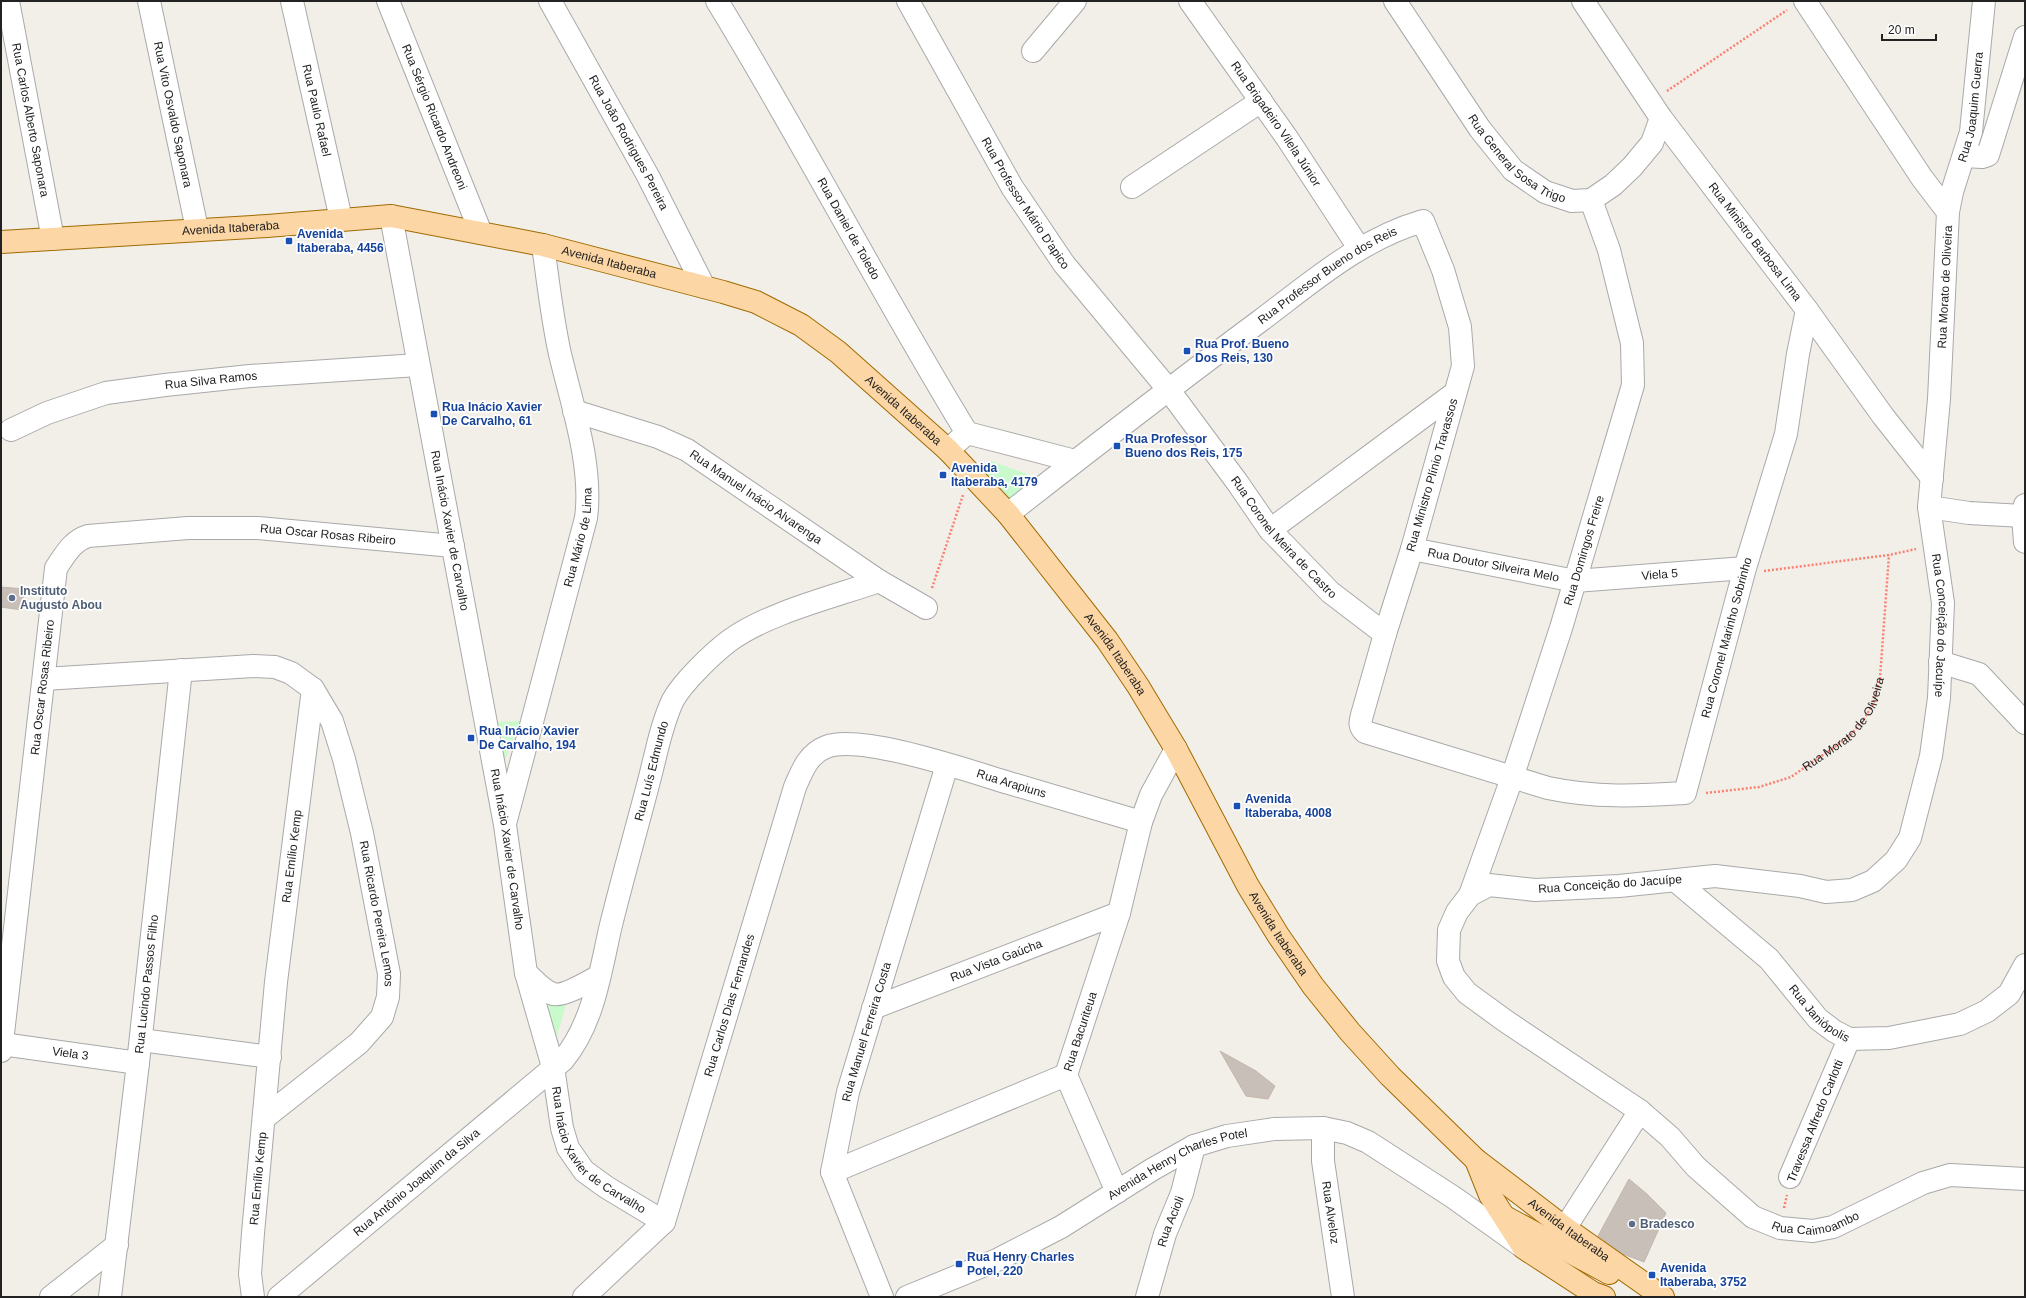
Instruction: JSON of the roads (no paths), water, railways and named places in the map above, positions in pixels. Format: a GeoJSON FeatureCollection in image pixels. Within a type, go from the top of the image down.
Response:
{"type":"FeatureCollection","features":[{"type":"Feature","properties":{"kind":"main road","name":"Avenida Itaberaba"},"geometry":{"type":"LineString","coordinates":[[1,242],[197,229],[267,226],[390,216],[542,245],[704,287],[756,302],[800,325],[838,352],[948,450],[1008,514],[1107,640],[1138,686],[1176,749],[1248,886],[1278,935],[1313,986],[1350,1032],[1390,1076],[1476,1160],[1557,1235],[1663,1297]]}},
{"type":"Feature","properties":{"kind":"main road","name":"Avenida Itaberaba"},"geometry":{"type":"LineString","coordinates":[[1476,1160],[1490,1195],[1524,1248],[1598,1296]]}},
{"type":"Feature","properties":{"kind":"main road"},"geometry":{"type":"LineString","coordinates":[[1503,1216],[1557,1235],[1655,1297]]}},
{"type":"Feature","properties":{"kind":"street","name":"Rua Carlos Alberto Saponara"},"geometry":{"type":"LineString","coordinates":[[8,1],[53,239]]}},
{"type":"Feature","properties":{"kind":"street","name":"Rua Vito Osvaldo Saponara"},"geometry":{"type":"LineString","coordinates":[[149,1],[197,229]]}},
{"type":"Feature","properties":{"kind":"street","name":"Rua Paulo Rafael"},"geometry":{"type":"LineString","coordinates":[[292,1],[341,219]]}},
{"type":"Feature","properties":{"kind":"street","name":"Rua Sérgio Ricardo Andreoni"},"geometry":{"type":"LineString","coordinates":[[388,1],[481,233]]}},
{"type":"Feature","properties":{"kind":"street","name":"Rua João Rodrigues Pereira"},"geometry":{"type":"LineString","coordinates":[[550,1],[648,176],[704,287]]}},
{"type":"Feature","properties":{"kind":"street","name":"Rua Daniel de Toledo"},"geometry":{"type":"LineString","coordinates":[[717,1],[750,54],[932,377],[967,433]]}},
{"type":"Feature","properties":{"kind":"street","name":"Rua Professor Mário D'apico"},"geometry":{"type":"LineString","coordinates":[[908,1],[1017,193],[1064,264],[1168,389]]}},
{"type":"Feature","properties":{"kind":"street"},"geometry":{"type":"LineString","coordinates":[[1032,50],[1075,1]]}},
{"type":"Feature","properties":{"kind":"street","name":"Rua Brigadeiro Vilela Júnior"},"geometry":{"type":"LineString","coordinates":[[1190,1],[1287,138],[1359,248]]}},
{"type":"Feature","properties":{"kind":"street","name":"Rua General Sosa Trigo"},"geometry":{"type":"LineString","coordinates":[[1395,1],[1480,129],[1513,170],[1545,192],[1572,201],[1591,200]]}},
{"type":"Feature","properties":{"kind":"street","name":"Rua Ministro Barbosa Lima"},"geometry":{"type":"LineString","coordinates":[[1583,1],[1656,110],[1807,310],[1883,416],[1932,478]]}},
{"type":"Feature","properties":{"kind":"street","name":"Rua Joaquim Guerra"},"geometry":{"type":"LineString","coordinates":[[1948,212],[1952,192],[1971,132],[1984,1]]}},
{"type":"Feature","properties":{"kind":"street","name":"Rua Morato de Oliveira"},"geometry":{"type":"LineString","coordinates":[[1796,5],[1948,212],[1940,391],[1929,508],[1936,544]]}},
{"type":"Feature","properties":{"kind":"street"},"geometry":{"type":"LineString","coordinates":[[1964,156],[1982,157],[1988,155],[2025,38]]}},
{"type":"Feature","properties":{"kind":"street"},"geometry":{"type":"LineString","coordinates":[[1132,187],[1261,101]]}},
{"type":"Feature","properties":{"kind":"street"},"geometry":{"type":"LineString","coordinates":[[1591,200],[1613,185],[1632,167],[1652,143],[1656,110]]}},
{"type":"Feature","properties":{"kind":"street","name":"Rua Domingos Freire"},"geometry":{"type":"LineString","coordinates":[[1470,895],[1512,778],[1575,581],[1633,385],[1632,343],[1609,250],[1591,200]]}},
{"type":"Feature","properties":{"kind":"street","name":"Rua Inácio Xavier de Carvalho"},"geometry":{"type":"LineString","coordinates":[[390,216],[505,825],[526,973],[553,1067],[562,1128],[568,1148],[584,1171],[606,1187],[664,1222]]}},
{"type":"Feature","properties":{"kind":"street","name":"Rua Professor Bueno dos Reis"},"geometry":{"type":"LineString","coordinates":[[1008,514],[1168,389],[1359,248],[1401,227],[1423,221]]}},
{"type":"Feature","properties":{"kind":"street","name":"Rua Ministro Plínio Travassos"},"geometry":{"type":"LineString","coordinates":[[1423,221],[1443,270],[1460,327],[1462,366],[1412,549],[1384,634],[1360,723],[1361,728],[1365,732],[1512,778]]}},
{"type":"Feature","properties":{"kind":"street","name":"Rua Mário de Lima"},"geometry":{"type":"LineString","coordinates":[[505,825],[586,518],[588,502],[587,477],[574,411],[560,352],[542,245]]}},
{"type":"Feature","properties":{"kind":"street","name":"Rua Coronel Marinho Sobrinho"},"geometry":{"type":"LineString","coordinates":[[1512,778],[1579,795],[1622,797],[1685,793],[1725,637],[1786,434],[1798,354],[1807,310]]}},
{"type":"Feature","properties":{"kind":"street","name":"Rua Silva Ramos"},"geometry":{"type":"LineString","coordinates":[[11,430],[47,414],[106,394],[165,385],[250,376],[418,365]]}},
{"type":"Feature","properties":{"kind":"street","name":"Rua Coronel Meira de Castro"},"geometry":{"type":"LineString","coordinates":[[1168,389],[1237,482],[1270,530],[1330,592],[1384,634]]}},
{"type":"Feature","properties":{"kind":"street"},"geometry":{"type":"LineString","coordinates":[[1270,530],[1455,393]]}},
{"type":"Feature","properties":{"kind":"street","name":"Rua Manuel Inácio Alvarenga"},"geometry":{"type":"LineString","coordinates":[[574,411],[658,437],[687,450],[879,581],[926,608]]}},
{"type":"Feature","properties":{"kind":"street"},"geometry":{"type":"LineString","coordinates":[[948,450],[967,433],[1075,461]]}},
{"type":"Feature","properties":{"kind":"street"},"geometry":{"type":"LineString","coordinates":[[1929,508],[1969,512],[2024,510],[2025,542]]}},
{"type":"Feature","properties":{"kind":"street","name":"Rua Oscar Rosas Ribeiro"},"geometry":{"type":"LineString","coordinates":[[1,1048],[56,568],[71,546],[79,539],[88,536],[188,528],[258,528],[453,546]]}},
{"type":"Feature","properties":{"kind":"street","name":"Rua Conceição do Jacuípe"},"geometry":{"type":"LineString","coordinates":[[1640,1111],[1504,1020],[1467,993],[1454,977],[1448,961],[1449,930],[1457,912],[1470,895],[1489,885],[1535,890],[1676,881],[1714,876],[1800,886],[1826,892],[1852,890],[1873,881],[1896,860],[1910,838],[1931,756],[1939,698],[1943,603],[1936,544]]}},
{"type":"Feature","properties":{"kind":"street","name":"Rua Doutor Silveira Melo"},"geometry":{"type":"LineString","coordinates":[[1412,549],[1575,581]]}},
{"type":"Feature","properties":{"kind":"street","name":"Viela 5"},"geometry":{"type":"LineString","coordinates":[[1575,581],[1745,571]]}},
{"type":"Feature","properties":{"kind":"street","name":"Rua Luís Edmundo"},"geometry":{"type":"LineString","coordinates":[[553,1067],[563,1060],[574,1046],[587,1018],[600,976],[615,908],[662,732],[673,700],[696,672],[729,641],[767,621],[879,581]]}},
{"type":"Feature","properties":{"kind":"street"},"geometry":{"type":"LineString","coordinates":[[1940,662],[1979,674],[2025,723]]}},
{"type":"Feature","properties":{"kind":"street"},"geometry":{"type":"LineString","coordinates":[[44,679],[181,670],[275,667],[291,673],[313,689]]}},
{"type":"Feature","properties":{"kind":"street","name":"Rua Lucindo Passos Filho"},"geometry":{"type":"LineString","coordinates":[[110,1297],[141,1040],[181,670]]}},
{"type":"Feature","properties":{"kind":"street","name":"Rua Emílio Kemp"},"geometry":{"type":"LineString","coordinates":[[253,1297],[250,1274],[276,982],[313,689]]}},
{"type":"Feature","properties":{"kind":"street","name":"Rua Ricardo Pereira Lemos"},"geometry":{"type":"LineString","coordinates":[[264,1118],[359,1043],[382,1017],[388,997],[389,974],[360,826],[344,759],[332,721],[313,689]]}},
{"type":"Feature","properties":{"kind":"street","name":"Rua Carlos Dias Fernandes"},"geometry":{"type":"LineString","coordinates":[[664,1222],[795,787],[804,766],[813,755],[826,747],[842,744],[881,748]]}},
{"type":"Feature","properties":{"kind":"street","name":"Rua Arapiuns"},"geometry":{"type":"LineString","coordinates":[[881,748],[947,765],[1141,822]]}},
{"type":"Feature","properties":{"kind":"street","name":"Rua Bacuriteua"},"geometry":{"type":"LineString","coordinates":[[832,1172],[1066,1075],[1119,914],[1141,822],[1154,789],[1176,749]]}},
{"type":"Feature","properties":{"kind":"street","name":"Rua Manuel Ferreira Costa"},"geometry":{"type":"LineString","coordinates":[[832,1172],[848,1092],[947,765]]}},
{"type":"Feature","properties":{"kind":"street","name":"Rua Janiópolis"},"geometry":{"type":"LineString","coordinates":[[1676,881],[1769,959],[1818,1019],[1834,1031],[1849,1039],[1889,1038],[1960,1024],[1987,1011],[2009,994],[2025,965]]}},
{"type":"Feature","properties":{"kind":"street","name":"Rua Vista Gaúcha"},"geometry":{"type":"LineString","coordinates":[[873,1008],[1119,914]]}},
{"type":"Feature","properties":{"kind":"street"},"geometry":{"type":"LineString","coordinates":[[526,973],[541,987],[554,995],[562,994],[600,976]]}},
{"type":"Feature","properties":{"kind":"street","name":"Travessa Alfredo Carlotti"},"geometry":{"type":"LineString","coordinates":[[1790,1177],[1849,1039]]}},
{"type":"Feature","properties":{"kind":"street"},"geometry":{"type":"LineString","coordinates":[[141,1040],[270,1057]]}},
{"type":"Feature","properties":{"kind":"street","name":"Viela 3"},"geometry":{"type":"LineString","coordinates":[[1,1048],[138,1063]]}},
{"type":"Feature","properties":{"kind":"street","name":"Rua Antônio Joaquim da Silva"},"geometry":{"type":"LineString","coordinates":[[279,1297],[553,1067]]}},
{"type":"Feature","properties":{"kind":"street"},"geometry":{"type":"LineString","coordinates":[[1066,1075],[1117,1192]]}},
{"type":"Feature","properties":{"kind":"street"},"geometry":{"type":"LineString","coordinates":[[1557,1235],[1640,1111]]}},
{"type":"Feature","properties":{"kind":"street","name":"Rua Caimoambo"},"geometry":{"type":"LineString","coordinates":[[1640,1111],[1670,1137],[1696,1167],[1753,1217],[1780,1228],[1814,1231],[1833,1227],[1923,1183],[1950,1175],[2025,1179]]}},
{"type":"Feature","properties":{"kind":"street","name":"Avenida Henry Charles Potel"},"geometry":{"type":"LineString","coordinates":[[915,1296],[997,1260],[1061,1227],[1194,1146],[1235,1135],[1274,1129],[1323,1128],[1347,1133],[1368,1142],[1453,1197],[1524,1248]]}},
{"type":"Feature","properties":{"kind":"street","name":"Rua Alveloz"},"geometry":{"type":"LineString","coordinates":[[1323,1128],[1323,1161],[1343,1297]]}},
{"type":"Feature","properties":{"kind":"street","name":"Rua Acioli"},"geometry":{"type":"LineString","coordinates":[[1147,1297],[1165,1234],[1182,1193],[1194,1146]]}},
{"type":"Feature","properties":{"kind":"street"},"geometry":{"type":"LineString","coordinates":[[832,1172],[882,1297]]}},
{"type":"Feature","properties":{"kind":"street","name":"Avenida Henry Charles Potel"},"geometry":{"type":"LineString","coordinates":[[1453,1197],[1503,1216]]}},
{"type":"Feature","properties":{"kind":"street"},"geometry":{"type":"LineString","coordinates":[[584,1297],[664,1222]]}},
{"type":"Feature","properties":{"kind":"street"},"geometry":{"type":"LineString","coordinates":[[51,1297],[117,1245]]}},
{"type":"Feature","properties":{"kind":"place","name":"Avenida Itaberaba, 4456"},"geometry":{"type":"Point","coordinates":[289,241]}},
{"type":"Feature","properties":{"kind":"place","name":"Rua Prof. Bueno Dos Reis, 130"},"geometry":{"type":"Point","coordinates":[1187,351]}},
{"type":"Feature","properties":{"kind":"place","name":"Rua Inácio Xavier De Carvalho, 61"},"geometry":{"type":"Point","coordinates":[434,414]}},
{"type":"Feature","properties":{"kind":"place","name":"Rua Professor Bueno dos Reis, 175"},"geometry":{"type":"Point","coordinates":[1117,446]}},
{"type":"Feature","properties":{"kind":"place","name":"Avenida Itaberaba, 4179"},"geometry":{"type":"Point","coordinates":[943,475]}},
{"type":"Feature","properties":{"kind":"place","name":"Instituto Augusto Abou"},"geometry":{"type":"Point","coordinates":[12,598]}},
{"type":"Feature","properties":{"kind":"place","name":"Rua Inácio Xavier De Carvalho, 194"},"geometry":{"type":"Point","coordinates":[471,738]}},
{"type":"Feature","properties":{"kind":"place","name":"Avenida Itaberaba, 4008"},"geometry":{"type":"Point","coordinates":[1237,806]}},
{"type":"Feature","properties":{"kind":"place","name":"Bradesco"},"geometry":{"type":"Point","coordinates":[1632,1224]}},
{"type":"Feature","properties":{"kind":"place","name":"Rua Henry Charles Potel, 220"},"geometry":{"type":"Point","coordinates":[959,1264]}},
{"type":"Feature","properties":{"kind":"place","name":"Avenida Itaberaba, 3752"},"geometry":{"type":"Point","coordinates":[1652,1275]}}]}
